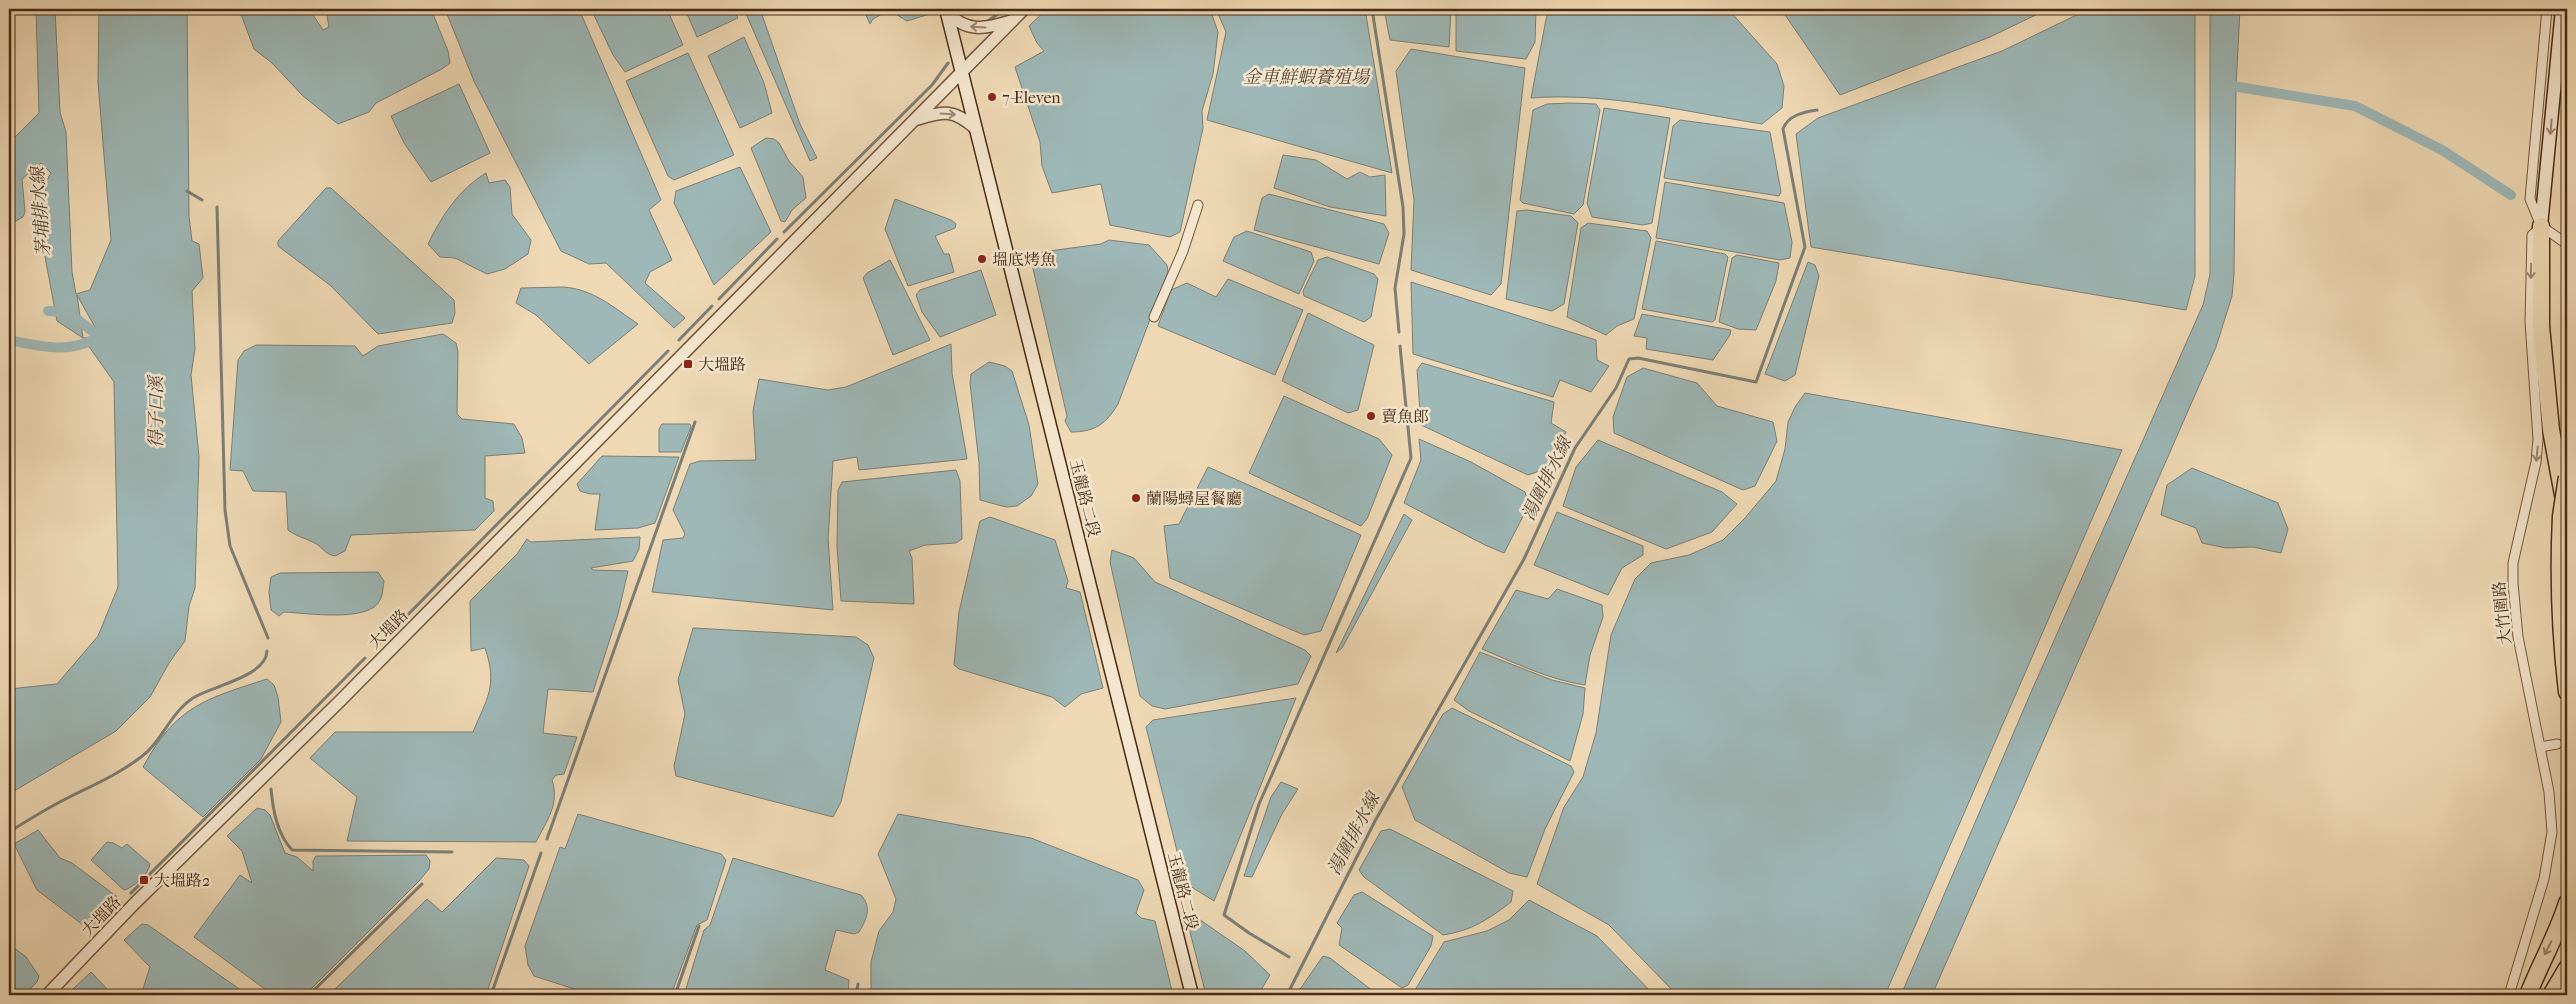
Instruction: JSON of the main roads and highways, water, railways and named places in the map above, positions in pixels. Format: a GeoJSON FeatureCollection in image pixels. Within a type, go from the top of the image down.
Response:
{"type":"FeatureCollection","features":[{"type":"Feature","properties":{"kind":"highway"},"geometry":{"type":"LineString","coordinates":[[2541,226],[2541,326],[2551,430],[2564,516]]}},
{"type":"Feature","properties":{"kind":"highway"},"geometry":{"type":"LineString","coordinates":[[2567,478],[2558,576],[2560,639],[2567,692]]}},
{"type":"Feature","properties":{"kind":"highway"},"geometry":{"type":"LineString","coordinates":[[2528,995],[2541,961],[2560,926],[2567,903]]}},
{"type":"Feature","properties":{"kind":"highway"},"geometry":{"type":"LineString","coordinates":[[2551,995],[2567,968]]}},
{"type":"Feature","properties":{"kind":"highway"},"geometry":{"type":"LineString","coordinates":[[2564,995],[2567,990]]}},
{"type":"Feature","properties":{"kind":"main road"},"geometry":{"type":"LineString","coordinates":[[2541,226],[2562,9]]}},
{"type":"Feature","properties":{"kind":"main road","name":"玉龍路二段"},"geometry":{"type":"LineString","coordinates":[[947,10],[1192,995]]}},
{"type":"Feature","properties":{"kind":"water","name":"得子口溪"},"geometry":{"type":"Polygon","coordinates":[[[36,9],[55,9],[60,112],[66,132],[72,272],[76,294],[90,290],[111,240],[98,82],[99,9],[187,9],[189,216],[192,241],[199,244],[203,278],[192,291],[195,349],[191,375],[199,457],[195,588],[189,606],[185,641],[169,663],[150,697],[116,731],[9,794],[9,689],[57,684],[98,636],[118,587],[114,382],[83,338],[57,321],[43,246],[46,182],[51,173],[41,163],[22,179],[25,212],[23,217],[9,225],[9,143],[39,113],[36,9]],[[77,295],[83,338],[100,337],[100,336],[77,295]]]}},
{"type":"Feature","properties":{"kind":"water"},"geometry":{"type":"Polygon","coordinates":[[[239,9],[309,9],[323,30],[329,27],[326,9],[431,9],[448,51],[450,63],[376,103],[369,112],[338,124],[303,96],[272,63],[254,49],[239,9]]]}},
{"type":"Feature","properties":{"kind":"water"},"geometry":{"type":"Polygon","coordinates":[[[445,9],[579,9],[661,200],[649,210],[672,260],[650,272],[645,283],[685,318],[674,328],[606,263],[589,264],[561,251],[474,81],[445,9]]]}},
{"type":"Feature","properties":{"kind":"water"},"geometry":{"type":"Polygon","coordinates":[[[591,9],[667,9],[683,45],[625,72],[613,55],[591,9]]]}},
{"type":"Feature","properties":{"kind":"water"},"geometry":{"type":"Polygon","coordinates":[[[685,9],[733,9],[738,18],[697,37],[685,9]]]}},
{"type":"Feature","properties":{"kind":"water"},"geometry":{"type":"Polygon","coordinates":[[[744,9],[760,9],[800,124],[817,158],[810,161],[744,9]]]}},
{"type":"Feature","properties":{"kind":"water"},"geometry":{"type":"Polygon","coordinates":[[[863,9],[932,9],[933,13],[907,21],[889,10],[873,19],[870,24],[863,9]]]}},
{"type":"Feature","properties":{"kind":"water"},"geometry":{"type":"Polygon","coordinates":[[[1047,9],[1210,9],[1218,32],[1213,74],[1202,111],[1203,128],[1180,232],[1170,237],[1110,225],[1101,184],[1052,193],[1042,166],[1040,142],[1015,67],[1044,51],[1037,43],[1029,26],[1047,9]]]}},
{"type":"Feature","properties":{"kind":"water","name":"金車鮮蝦養殖場"},"geometry":{"type":"Polygon","coordinates":[[[1216,9],[1365,9],[1392,173],[1207,120],[1226,32],[1216,9]]]}},
{"type":"Feature","properties":{"kind":"water"},"geometry":{"type":"Polygon","coordinates":[[[1384,9],[1451,9],[1449,47],[1390,40],[1384,9]]]}},
{"type":"Feature","properties":{"kind":"water"},"geometry":{"type":"Polygon","coordinates":[[[1456,9],[1536,9],[1535,42],[1526,59],[1456,51],[1456,9]]]}},
{"type":"Feature","properties":{"kind":"water"},"geometry":{"type":"Polygon","coordinates":[[[1548,9],[1728,9],[1777,64],[1784,86],[1782,108],[1762,124],[1618,100],[1560,97],[1531,98],[1548,9]]]}},
{"type":"Feature","properties":{"kind":"water"},"geometry":{"type":"Polygon","coordinates":[[[1781,9],[2048,9],[1990,37],[1840,95],[1781,9]]]}},
{"type":"Feature","properties":{"kind":"water"},"geometry":{"type":"Polygon","coordinates":[[[2089,9],[2195,9],[2195,276],[2186,310],[1811,247],[1796,134],[1818,118],[2002,51],[2089,9]]]}},
{"type":"Feature","properties":{"kind":"water"},"geometry":{"type":"Polygon","coordinates":[[[2210,9],[2240,9],[2236,87],[2234,274],[2232,296],[2216,347],[1932,995],[1901,995],[2032,690],[2203,305],[2210,274],[2210,9]]]}},
{"type":"Feature","properties":{"kind":"water"},"geometry":{"type":"Polygon","coordinates":[[[744,37],[764,83],[772,113],[740,128],[708,56],[744,37]]]}},
{"type":"Feature","properties":{"kind":"water"},"geometry":{"type":"Polygon","coordinates":[[[1411,49],[1525,68],[1501,284],[1491,295],[1411,270],[1414,200],[1396,71],[1411,49]]]}},
{"type":"Feature","properties":{"kind":"water"},"geometry":{"type":"Polygon","coordinates":[[[688,53],[734,155],[674,180],[668,176],[626,81],[688,53]]]}},
{"type":"Feature","properties":{"kind":"water"},"geometry":{"type":"Polygon","coordinates":[[[459,84],[490,153],[431,182],[404,143],[391,116],[459,84]]]}},
{"type":"Feature","properties":{"kind":"water"},"geometry":{"type":"Polygon","coordinates":[[[1547,104],[1596,104],[1600,110],[1583,205],[1574,214],[1523,203],[1520,200],[1533,110],[1547,104]]]}},
{"type":"Feature","properties":{"kind":"water"},"geometry":{"type":"Polygon","coordinates":[[[1604,108],[1670,118],[1652,223],[1643,225],[1592,217],[1587,203],[1604,108]]]}},
{"type":"Feature","properties":{"kind":"water"},"geometry":{"type":"Polygon","coordinates":[[[1680,120],[1770,132],[1781,192],[1779,196],[1664,178],[1673,126],[1680,120]]]}},
{"type":"Feature","properties":{"kind":"water"},"geometry":{"type":"Polygon","coordinates":[[[766,138],[774,139],[779,143],[789,161],[803,177],[806,198],[792,210],[785,222],[781,221],[751,148],[766,138]]]}},
{"type":"Feature","properties":{"kind":"water"},"geometry":{"type":"Polygon","coordinates":[[[1283,155],[1316,160],[1347,179],[1360,172],[1370,177],[1385,175],[1386,216],[1330,207],[1274,188],[1283,155]]]}},
{"type":"Feature","properties":{"kind":"water"},"geometry":{"type":"Polygon","coordinates":[[[740,167],[771,232],[714,285],[674,203],[676,191],[740,167]]]}},
{"type":"Feature","properties":{"kind":"water"},"geometry":{"type":"Polygon","coordinates":[[[486,173],[489,183],[505,180],[510,187],[512,214],[531,240],[528,254],[505,269],[487,274],[455,258],[440,257],[428,244],[459,195],[486,173]]]}},
{"type":"Feature","properties":{"kind":"water"},"geometry":{"type":"Polygon","coordinates":[[[1665,182],[1784,203],[1792,242],[1790,258],[1780,260],[1656,238],[1665,182]]]}},
{"type":"Feature","properties":{"kind":"water"},"geometry":{"type":"Polygon","coordinates":[[[326,188],[331,188],[454,300],[455,313],[452,323],[378,334],[331,286],[278,246],[278,241],[326,188]]]}},
{"type":"Feature","properties":{"kind":"water"},"geometry":{"type":"Polygon","coordinates":[[[1269,194],[1384,224],[1389,233],[1379,264],[1254,230],[1262,198],[1269,194]]]}},
{"type":"Feature","properties":{"kind":"water"},"geometry":{"type":"Polygon","coordinates":[[[895,199],[951,220],[956,224],[955,228],[935,236],[944,254],[949,254],[954,272],[908,286],[885,229],[895,199]]]}},
{"type":"Feature","properties":{"kind":"water"},"geometry":{"type":"Polygon","coordinates":[[[1527,210],[1571,216],[1578,223],[1564,304],[1552,311],[1506,299],[1517,211],[1527,210]]]}},
{"type":"Feature","properties":{"kind":"water"},"geometry":{"type":"Polygon","coordinates":[[[1588,223],[1647,231],[1651,238],[1634,319],[1617,326],[1606,335],[1567,317],[1581,228],[1588,223]]]}},
{"type":"Feature","properties":{"kind":"water"},"geometry":{"type":"Polygon","coordinates":[[[1247,231],[1311,252],[1314,261],[1299,294],[1223,261],[1234,237],[1247,231]]]}},
{"type":"Feature","properties":{"kind":"water"},"geometry":{"type":"Polygon","coordinates":[[[1109,240],[1149,245],[1167,265],[1168,272],[1118,404],[1109,417],[1099,426],[1079,432],[1071,432],[1065,421],[1067,416],[1031,260],[1042,252],[1101,244],[1109,240]]]}},
{"type":"Feature","properties":{"kind":"water"},"geometry":{"type":"Polygon","coordinates":[[[1656,241],[1725,254],[1728,257],[1715,320],[1712,322],[1642,309],[1656,241]]]}},
{"type":"Feature","properties":{"kind":"water"},"geometry":{"type":"Polygon","coordinates":[[[1737,255],[1779,263],[1776,281],[1756,330],[1738,329],[1719,322],[1732,258],[1737,255]]]}},
{"type":"Feature","properties":{"kind":"water"},"geometry":{"type":"Polygon","coordinates":[[[1327,257],[1374,274],[1378,279],[1371,317],[1364,322],[1304,296],[1303,291],[1318,260],[1327,257]]]}},
{"type":"Feature","properties":{"kind":"water"},"geometry":{"type":"Polygon","coordinates":[[[890,260],[930,340],[893,355],[863,278],[867,273],[890,260]]]}},
{"type":"Feature","properties":{"kind":"water"},"geometry":{"type":"Polygon","coordinates":[[[1808,262],[1815,265],[1819,276],[1795,375],[1785,381],[1765,374],[1808,262]]]}},
{"type":"Feature","properties":{"kind":"water"},"geometry":{"type":"Polygon","coordinates":[[[981,270],[996,315],[940,337],[922,312],[916,295],[920,290],[981,270]]]}},
{"type":"Feature","properties":{"kind":"water"},"geometry":{"type":"Polygon","coordinates":[[[1228,279],[1303,310],[1275,375],[1158,326],[1171,290],[1187,283],[1216,297],[1228,279]]]}},
{"type":"Feature","properties":{"kind":"water"},"geometry":{"type":"Polygon","coordinates":[[[1411,282],[1596,340],[1597,360],[1609,366],[1591,392],[1560,380],[1553,397],[1413,354],[1411,282]]]}},
{"type":"Feature","properties":{"kind":"water"},"geometry":{"type":"Polygon","coordinates":[[[521,288],[574,288],[593,295],[638,324],[589,364],[536,315],[516,303],[521,288]]]}},
{"type":"Feature","properties":{"kind":"water"},"geometry":{"type":"Polygon","coordinates":[[[1308,313],[1374,345],[1358,410],[1348,413],[1282,381],[1308,313]]]}},
{"type":"Feature","properties":{"kind":"water"},"geometry":{"type":"Polygon","coordinates":[[[1642,314],[1731,330],[1730,335],[1713,360],[1646,349],[1647,338],[1634,336],[1642,314]]]}},
{"type":"Feature","properties":{"kind":"water"},"geometry":{"type":"Polygon","coordinates":[[[443,334],[456,343],[458,352],[457,414],[462,419],[514,424],[522,438],[525,453],[485,456],[485,498],[493,501],[494,511],[475,530],[351,535],[345,551],[335,556],[288,530],[286,492],[253,491],[243,471],[230,470],[238,360],[244,351],[256,345],[355,346],[363,356],[378,346],[443,334]]]}},
{"type":"Feature","properties":{"kind":"water"},"geometry":{"type":"Polygon","coordinates":[[[951,344],[952,373],[967,459],[859,470],[857,457],[833,461],[828,539],[833,610],[652,592],[663,540],[683,538],[685,534],[673,510],[690,464],[700,461],[756,460],[753,411],[759,379],[828,390],[846,387],[951,344]]]}},
{"type":"Feature","properties":{"kind":"water"},"geometry":{"type":"Polygon","coordinates":[[[989,362],[1005,366],[1012,371],[1029,425],[1038,484],[1031,496],[1017,506],[1006,507],[980,500],[979,463],[970,383],[971,374],[989,362]]]}},
{"type":"Feature","properties":{"kind":"water"},"geometry":{"type":"Polygon","coordinates":[[[1422,363],[1554,402],[1551,423],[1566,432],[1548,468],[1528,475],[1421,425],[1417,370],[1422,363]]]}},
{"type":"Feature","properties":{"kind":"water"},"geometry":{"type":"Polygon","coordinates":[[[1643,368],[1697,383],[1717,406],[1773,422],[1777,441],[1755,486],[1743,490],[1614,433],[1613,417],[1627,377],[1643,368]]]}},
{"type":"Feature","properties":{"kind":"water"},"geometry":{"type":"Polygon","coordinates":[[[1805,393],[2122,450],[1885,995],[1677,995],[1609,925],[1537,884],[1564,807],[1583,777],[1596,733],[1611,635],[1635,579],[1651,563],[1689,555],[1723,540],[1745,518],[1776,481],[1785,449],[1788,422],[1795,407],[1805,393]]]}},
{"type":"Feature","properties":{"kind":"water"},"geometry":{"type":"Polygon","coordinates":[[[1284,396],[1379,439],[1392,455],[1367,519],[1361,526],[1249,473],[1284,396]]]}},
{"type":"Feature","properties":{"kind":"water"},"geometry":{"type":"Polygon","coordinates":[[[662,424],[690,424],[691,427],[681,452],[659,452],[659,429],[662,424]]]}},
{"type":"Feature","properties":{"kind":"water"},"geometry":{"type":"Polygon","coordinates":[[[1419,439],[1471,462],[1525,492],[1529,505],[1504,553],[1404,503],[1421,460],[1419,439]]]}},
{"type":"Feature","properties":{"kind":"water"},"geometry":{"type":"Polygon","coordinates":[[[1598,440],[1722,492],[1737,504],[1712,532],[1666,549],[1563,506],[1576,467],[1598,440]]]}},
{"type":"Feature","properties":{"kind":"water"},"geometry":{"type":"Polygon","coordinates":[[[602,456],[679,457],[655,523],[638,528],[595,530],[600,494],[580,491],[577,484],[602,456]]]}},
{"type":"Feature","properties":{"kind":"water"},"geometry":{"type":"Polygon","coordinates":[[[1208,467],[1361,535],[1321,631],[1304,635],[1170,578],[1164,526],[1179,524],[1208,467]]]}},
{"type":"Feature","properties":{"kind":"water"},"geometry":{"type":"Polygon","coordinates":[[[2192,468],[2278,503],[2288,529],[2281,553],[2253,547],[2226,548],[2202,543],[2196,528],[2161,515],[2167,485],[2192,468]]]}},
{"type":"Feature","properties":{"kind":"water"},"geometry":{"type":"Polygon","coordinates":[[[956,470],[960,481],[962,539],[956,543],[925,545],[909,551],[912,558],[914,604],[841,601],[837,547],[838,490],[842,482],[956,470]]]}},
{"type":"Feature","properties":{"kind":"water"},"geometry":{"type":"Polygon","coordinates":[[[1557,512],[1643,546],[1643,555],[1622,568],[1608,595],[1534,565],[1557,512]]]}},
{"type":"Feature","properties":{"kind":"water"},"geometry":{"type":"Polygon","coordinates":[[[1404,514],[1412,520],[1342,648],[1336,653],[1404,514]]]}},
{"type":"Feature","properties":{"kind":"water"},"geometry":{"type":"Polygon","coordinates":[[[990,517],[1055,540],[1068,581],[1066,588],[1080,592],[1103,688],[1081,694],[1065,707],[1052,697],[959,669],[954,665],[959,612],[980,521],[990,517]]]}},
{"type":"Feature","properties":{"kind":"water"},"geometry":{"type":"Polygon","coordinates":[[[640,537],[639,549],[633,561],[591,568],[593,570],[628,571],[618,614],[593,692],[548,689],[543,733],[577,737],[564,774],[556,775],[552,780],[554,797],[551,812],[536,842],[347,841],[357,797],[310,758],[335,732],[473,732],[489,691],[491,672],[485,648],[471,651],[470,601],[517,554],[527,539],[531,542],[640,537]]]}},
{"type":"Feature","properties":{"kind":"water"},"geometry":{"type":"Polygon","coordinates":[[[1112,550],[1134,558],[1155,582],[1305,650],[1311,656],[1298,684],[1165,709],[1152,706],[1140,696],[1110,562],[1112,550]]]}},
{"type":"Feature","properties":{"kind":"water"},"geometry":{"type":"Polygon","coordinates":[[[378,572],[384,581],[381,598],[374,607],[364,612],[321,615],[284,612],[279,616],[271,610],[269,592],[271,577],[280,573],[378,572]]]}},
{"type":"Feature","properties":{"kind":"water"},"geometry":{"type":"Polygon","coordinates":[[[1557,589],[1602,605],[1603,617],[1590,655],[1585,685],[1546,675],[1482,649],[1516,590],[1548,599],[1557,589]]]}},
{"type":"Feature","properties":{"kind":"water"},"geometry":{"type":"Polygon","coordinates":[[[693,628],[856,637],[868,645],[874,658],[841,802],[833,817],[676,776],[674,766],[685,714],[678,680],[693,628]]]}},
{"type":"Feature","properties":{"kind":"water"},"geometry":{"type":"Polygon","coordinates":[[[1480,652],[1552,680],[1585,688],[1583,714],[1570,761],[1469,711],[1454,700],[1480,652]]]}},
{"type":"Feature","properties":{"kind":"water"},"geometry":{"type":"Polygon","coordinates":[[[267,679],[274,685],[278,697],[281,722],[261,759],[203,817],[143,767],[168,730],[194,708],[226,693],[267,679]]]}},
{"type":"Feature","properties":{"kind":"water"},"geometry":{"type":"Polygon","coordinates":[[[1296,698],[1214,901],[1185,883],[1146,727],[1153,720],[1296,698]]]}},
{"type":"Feature","properties":{"kind":"water"},"geometry":{"type":"Polygon","coordinates":[[[1452,708],[1571,766],[1574,772],[1545,829],[1527,877],[1509,873],[1415,820],[1402,787],[1443,714],[1452,708]]]}},
{"type":"Feature","properties":{"kind":"water"},"geometry":{"type":"Polygon","coordinates":[[[1281,782],[1298,789],[1282,814],[1252,877],[1244,876],[1271,797],[1281,782]]]}},
{"type":"Feature","properties":{"kind":"water"},"geometry":{"type":"Polygon","coordinates":[[[257,808],[265,810],[270,815],[285,853],[297,857],[313,871],[313,861],[316,856],[426,855],[430,861],[429,869],[419,881],[305,995],[273,995],[194,937],[240,875],[252,883],[242,851],[227,836],[257,808]]]}},
{"type":"Feature","properties":{"kind":"water"},"geometry":{"type":"Polygon","coordinates":[[[578,814],[721,854],[726,860],[707,920],[697,925],[671,995],[593,995],[534,976],[528,965],[525,946],[560,847],[565,849],[578,814]]]}},
{"type":"Feature","properties":{"kind":"water"},"geometry":{"type":"Polygon","coordinates":[[[898,814],[1031,838],[1138,880],[1144,890],[1136,913],[1141,918],[1155,921],[1173,995],[871,995],[871,962],[879,931],[893,912],[896,899],[878,854],[898,814]]]}},
{"type":"Feature","properties":{"kind":"water"},"geometry":{"type":"Polygon","coordinates":[[[1390,829],[1513,891],[1511,902],[1495,914],[1471,927],[1443,935],[1364,877],[1359,870],[1381,831],[1390,829]]]}},
{"type":"Feature","properties":{"kind":"water"},"geometry":{"type":"Polygon","coordinates":[[[38,830],[60,858],[72,863],[120,899],[91,931],[37,890],[14,844],[38,830]]]}},
{"type":"Feature","properties":{"kind":"water"},"geometry":{"type":"Polygon","coordinates":[[[107,842],[122,848],[127,844],[150,864],[144,876],[128,889],[124,890],[91,860],[107,842]]]}},
{"type":"Feature","properties":{"kind":"water"},"geometry":{"type":"Polygon","coordinates":[[[496,858],[524,860],[529,866],[486,995],[329,995],[427,899],[442,912],[496,858]]]}},
{"type":"Feature","properties":{"kind":"water"},"geometry":{"type":"Polygon","coordinates":[[[733,858],[861,895],[867,909],[864,922],[859,932],[854,934],[836,930],[825,970],[849,980],[848,995],[684,995],[704,930],[710,925],[733,858]]]}},
{"type":"Feature","properties":{"kind":"water"},"geometry":{"type":"Polygon","coordinates":[[[1362,892],[1433,936],[1431,946],[1408,985],[1402,988],[1339,945],[1342,928],[1337,923],[1354,895],[1362,892]]]}},
{"type":"Feature","properties":{"kind":"water"},"geometry":{"type":"Polygon","coordinates":[[[1529,900],[1597,936],[1654,995],[1412,995],[1444,942],[1487,931],[1509,920],[1529,900]]]}},
{"type":"Feature","properties":{"kind":"water"},"geometry":{"type":"Polygon","coordinates":[[[1193,915],[1245,951],[1270,975],[1258,995],[1206,995],[1188,924],[1193,915]]]}},
{"type":"Feature","properties":{"kind":"water"},"geometry":{"type":"Polygon","coordinates":[[[142,924],[148,925],[248,995],[141,995],[150,967],[124,940],[142,924]]]}},
{"type":"Feature","properties":{"kind":"water"},"geometry":{"type":"Polygon","coordinates":[[[9,944],[26,957],[39,976],[37,982],[24,995],[9,995],[9,944]]]}},
{"type":"Feature","properties":{"kind":"water"},"geometry":{"type":"Polygon","coordinates":[[[1323,956],[1330,958],[1378,995],[1296,995],[1323,956]]]}},
{"type":"Feature","properties":{"kind":"water"},"geometry":{"type":"Polygon","coordinates":[[[91,972],[109,991],[109,995],[81,995],[73,989],[91,972]]]}},
{"type":"Feature","properties":{"kind":"waterway"},"geometry":{"type":"LineString","coordinates":[[985,23],[1005,9]]}},
{"type":"Feature","properties":{"kind":"waterway"},"geometry":{"type":"LineString","coordinates":[[1372,9],[1403,207],[1404,234],[1395,288],[1399,332]]}},
{"type":"Feature","properties":{"kind":"waterway"},"geometry":{"type":"LineString","coordinates":[[784,232],[932,85],[948,63]]}},
{"type":"Feature","properties":{"kind":"waterway"},"geometry":{"type":"LineString","coordinates":[[2226,85],[2355,106],[2442,150],[2511,195]]}},
{"type":"Feature","properties":{"kind":"waterway","name":"湯圍排水線"},"geometry":{"type":"LineString","coordinates":[[1287,995],[1375,821],[1524,559],[1575,448],[1616,388],[1629,359],[1638,358],[1756,382],[1805,247],[1783,129],[1785,124],[1793,117],[1817,110]]}},
{"type":"Feature","properties":{"kind":"waterway"},"geometry":{"type":"LineString","coordinates":[[187,191],[202,200]]}},
{"type":"Feature","properties":{"kind":"waterway"},"geometry":{"type":"LineString","coordinates":[[217,207],[225,510],[230,546],[268,638]]}},
{"type":"Feature","properties":{"kind":"waterway"},"geometry":{"type":"LineString","coordinates":[[719,299],[777,239]]}},
{"type":"Feature","properties":{"kind":"waterway"},"geometry":{"type":"LineString","coordinates":[[679,340],[712,306]]}},
{"type":"Feature","properties":{"kind":"waterway"},"geometry":{"type":"LineString","coordinates":[[48,311],[67,312]]}},
{"type":"Feature","properties":{"kind":"waterway","name":"茅埔排水線"},"geometry":{"type":"LineString","coordinates":[[69,313],[100,337],[111,341]]}},
{"type":"Feature","properties":{"kind":"waterway"},"geometry":{"type":"LineString","coordinates":[[9,340],[43,346],[65,347],[86,343],[97,338]]}},
{"type":"Feature","properties":{"kind":"waterway"},"geometry":{"type":"LineString","coordinates":[[1289,957],[1249,933],[1224,915],[1259,804],[1411,458],[1400,346]]}},
{"type":"Feature","properties":{"kind":"waterway"},"geometry":{"type":"LineString","coordinates":[[378,645],[668,351]]}},
{"type":"Feature","properties":{"kind":"waterway"},"geometry":{"type":"LineString","coordinates":[[547,839],[695,422]]}},
{"type":"Feature","properties":{"kind":"waterway"},"geometry":{"type":"LineString","coordinates":[[9,832],[52,806],[111,776],[141,757],[154,744],[185,704],[201,694],[236,680],[258,668],[264,660],[267,651]]}},
{"type":"Feature","properties":{"kind":"waterway"},"geometry":{"type":"LineString","coordinates":[[131,893],[365,658]]}},
{"type":"Feature","properties":{"kind":"waterway"},"geometry":{"type":"LineString","coordinates":[[271,789],[279,829],[292,850],[452,852]]}},
{"type":"Feature","properties":{"kind":"waterway"},"geometry":{"type":"LineString","coordinates":[[491,995],[541,853]]}},
{"type":"Feature","properties":{"kind":"waterway"},"geometry":{"type":"LineString","coordinates":[[309,995],[422,884]]}},
{"type":"Feature","properties":{"kind":"waterway"},"geometry":{"type":"LineString","coordinates":[[101,923],[121,903]]}},
{"type":"Feature","properties":{"kind":"waterway"},"geometry":{"type":"LineString","coordinates":[[675,995],[699,926]]}},
{"type":"Feature","properties":{"kind":"waterway"},"geometry":{"type":"LineString","coordinates":[[856,995],[858,984]]}},
{"type":"Feature","properties":{"kind":"tunnel"},"geometry":{"type":"LineString","coordinates":[[2557,744],[2567,741]]}},
{"type":"Feature","properties":{"kind":"place","name":"7-Eleven"},"geometry":{"type":"Point","coordinates":[992,97]}},
{"type":"Feature","properties":{"kind":"place","name":"塭底烤魚"},"geometry":{"type":"Point","coordinates":[982,259]}},
{"type":"Feature","properties":{"kind":"place","name":"大塭路"},"geometry":{"type":"Point","coordinates":[688,364]}},
{"type":"Feature","properties":{"kind":"place","name":"賣魚郎"},"geometry":{"type":"Point","coordinates":[1371,416]}},
{"type":"Feature","properties":{"kind":"place","name":"蘭陽蟳屋餐廳"},"geometry":{"type":"Point","coordinates":[1136,498]}},
{"type":"Feature","properties":{"kind":"place","name":"大塭路2"},"geometry":{"type":"Point","coordinates":[144,880]}}]}
